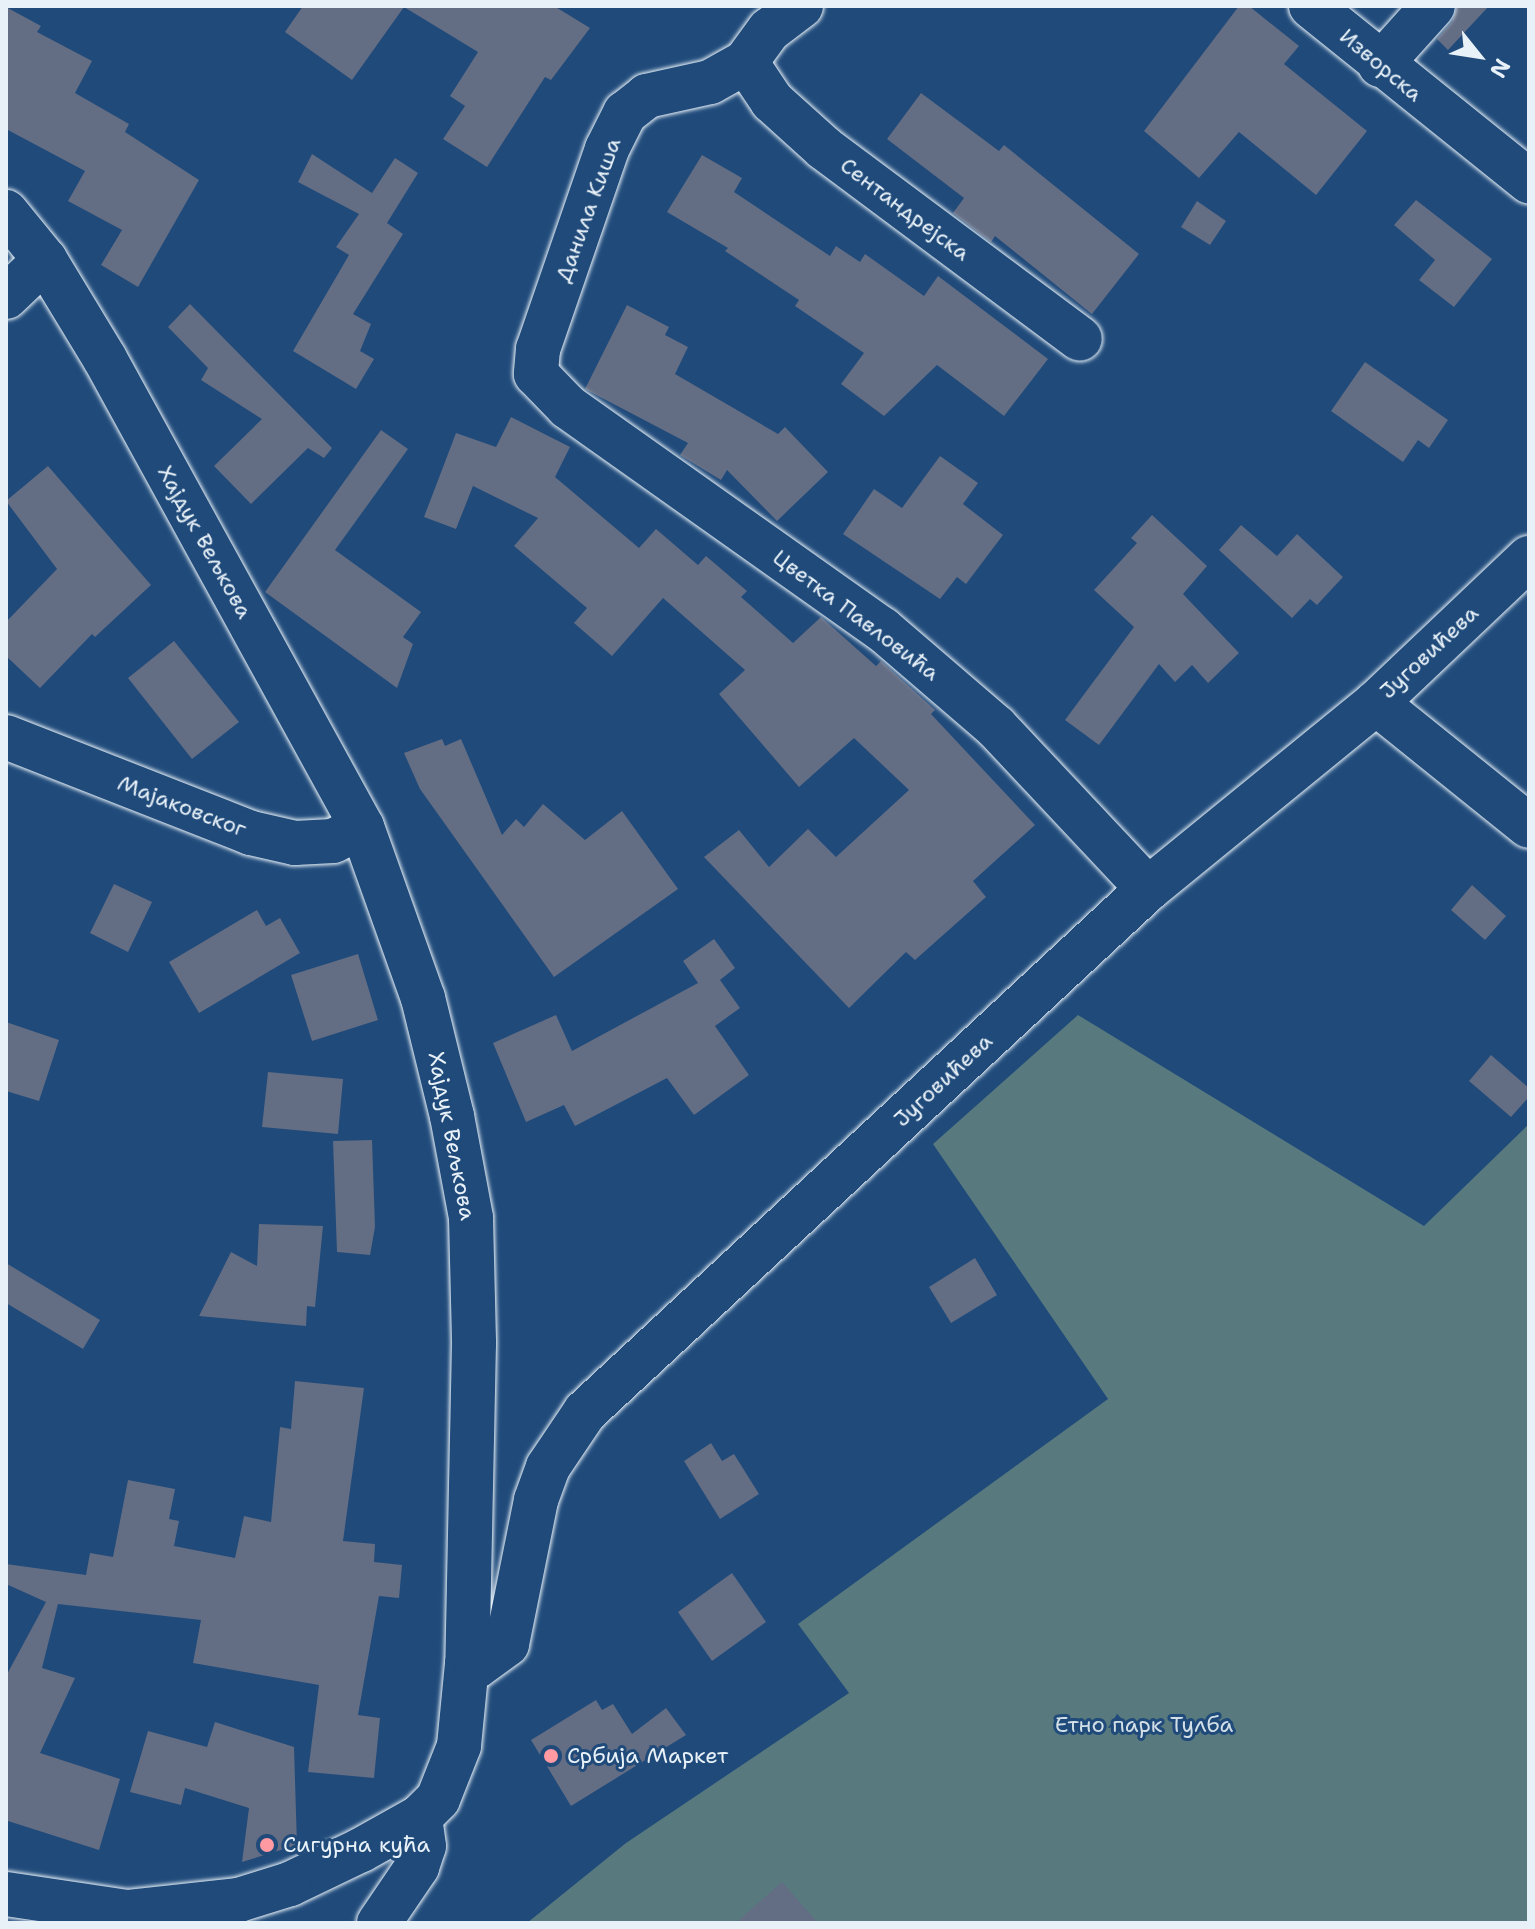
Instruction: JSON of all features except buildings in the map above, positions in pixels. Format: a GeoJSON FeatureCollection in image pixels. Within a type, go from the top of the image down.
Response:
{"type":"FeatureCollection","features":[{"type":"Feature","properties":{"kind":"street","name":"Данила Киша"},"geometry":{"type":"LineString","coordinates":[[536,374],[538,349],[607,149],[625,113],[647,96],[710,82],[746,62],[769,30],[801,6]]}},
{"type":"Feature","properties":{"kind":"street","name":"Изворска"},"geometry":{"type":"LineString","coordinates":[[1311,6],[1380,65],[1529,181]]}},
{"type":"Feature","properties":{"kind":"street"},"geometry":{"type":"LineString","coordinates":[[1380,65],[1433,6]]}},
{"type":"Feature","properties":{"kind":"street","name":"Сентандрејска"},"geometry":{"type":"LineString","coordinates":[[746,62],[772,101],[824,148],[1080,339]]}},
{"type":"Feature","properties":{"kind":"street","name":"Хајдук Вељкова"},"geometry":{"type":"LineString","coordinates":[[6,212],[45,260],[362,827],[423,998],[471,1218],[474,1343],[467,1664],[451,1777],[420,1817],[290,1884],[249,1912],[127,1912],[6,1894]]}},
{"type":"Feature","properties":{"kind":"street"},"geometry":{"type":"LineString","coordinates":[[6,297],[45,260]]}},
{"type":"Feature","properties":{"kind":"street","name":"Цветка Павловића"},"geometry":{"type":"LineString","coordinates":[[536,374],[568,407],[882,629],[996,727],[1148,889]]}},
{"type":"Feature","properties":{"kind":"street","name":"Југовићева"},"geometry":{"type":"LineString","coordinates":[[467,1664],[477,1666],[507,1644],[536,1500],[548,1467],[585,1412],[1148,889],[1376,703],[1529,558]]}},
{"type":"Feature","properties":{"kind":"street"},"geometry":{"type":"LineString","coordinates":[[1376,703],[1529,826]]}},
{"type":"Feature","properties":{"kind":"street","name":"Мајаковског"},"geometry":{"type":"LineString","coordinates":[[6,737],[251,833],[295,843],[333,841],[362,827]]}},
{"type":"Feature","properties":{"kind":"street"},"geometry":{"type":"LineString","coordinates":[[379,1923],[417,1867],[424,1846],[420,1817]]}},
{"type":"Feature","properties":{"kind":"green space","name":"Етно парк Тулба"},"geometry":{"type":"Polygon","coordinates":[[[1078,1015],[1424,1226],[1529,1124],[1529,1923],[527,1923],[626,1843],[849,1693],[798,1624],[1108,1399],[933,1144],[1078,1015]]]}},
{"type":"Feature","properties":{"kind":"place","name":"Србија Маркет"},"geometry":{"type":"Point","coordinates":[551,1756]}},
{"type":"Feature","properties":{"kind":"place","name":"Сигурна кућа"},"geometry":{"type":"Point","coordinates":[267,1845]}}]}
